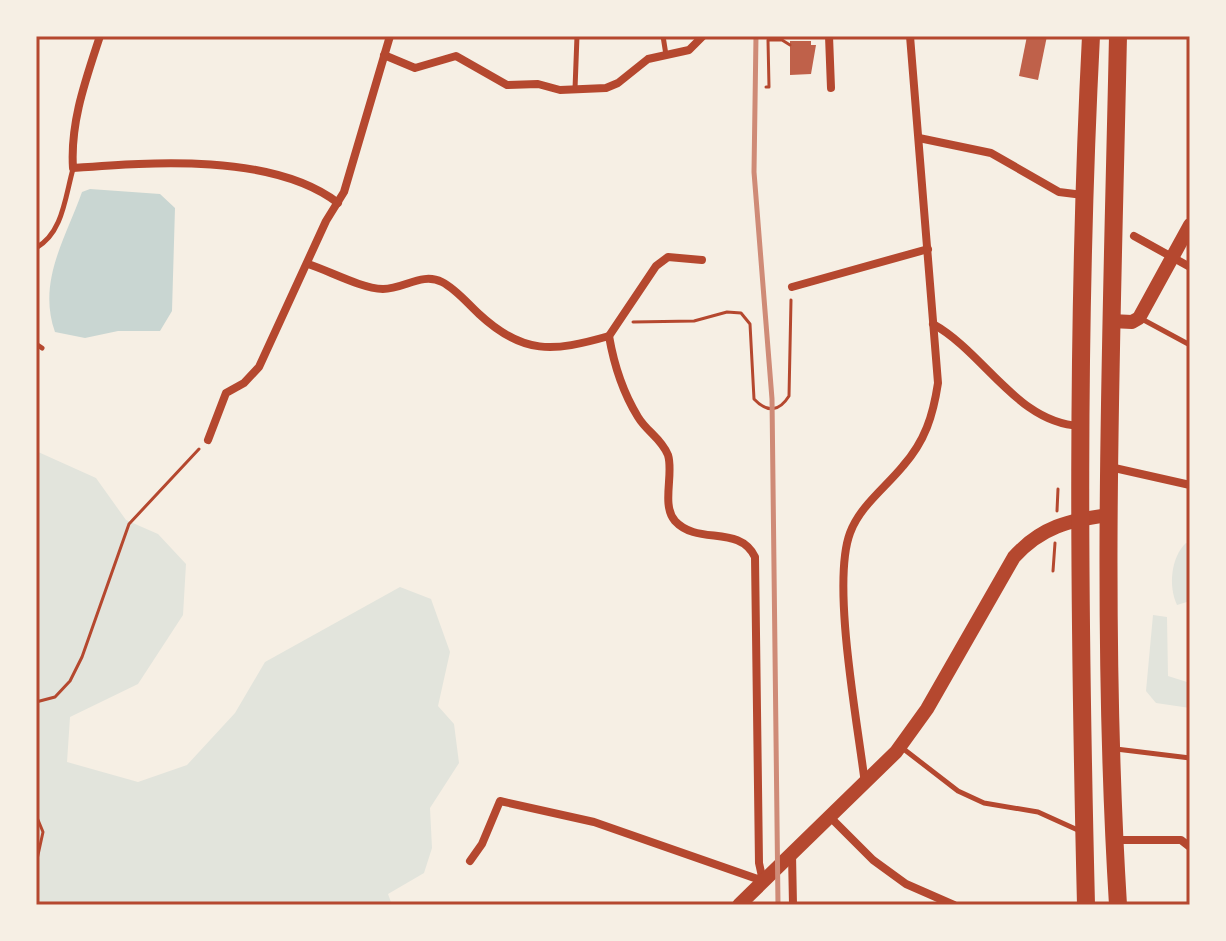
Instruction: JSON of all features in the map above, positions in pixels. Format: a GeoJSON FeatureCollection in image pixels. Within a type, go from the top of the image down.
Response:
{"type":"FeatureCollection","features":[{"type":"Feature","properties":{"kind":"highway"},"geometry":{"type":"LineString","coordinates":[[1086,905],[1080,518],[1083,195],[1091,36]]}},
{"type":"Feature","properties":{"kind":"highway"},"geometry":{"type":"LineString","coordinates":[[1118,36],[1109,467],[1112,748],[1118,905]]}},
{"type":"Feature","properties":{"kind":"main road"},"geometry":{"type":"LineString","coordinates":[[1111,321],[1132,322],[1139,318],[1190,225]]}},
{"type":"Feature","properties":{"kind":"main road"},"geometry":{"type":"LineString","coordinates":[[739,905],[831,818],[900,746],[927,709],[1014,557],[1043,530],[1080,518],[1109,515]]}},
{"type":"Feature","properties":{"kind":"street"},"geometry":{"type":"LineString","coordinates":[[100,36],[75,119],[71,143],[73,168],[190,162],[318,188],[338,203]]}},
{"type":"Feature","properties":{"kind":"street"},"geometry":{"type":"LineString","coordinates":[[208,440],[226,393],[244,383],[259,367],[338,203],[390,36]]}},
{"type":"Feature","properties":{"kind":"street"},"geometry":{"type":"LineString","coordinates":[[384,55],[415,68],[456,56],[507,85],[538,84],[551,89],[575,90],[618,83],[636,66],[689,50],[703,36]]}},
{"type":"Feature","properties":{"kind":"street"},"geometry":{"type":"LineString","coordinates":[[829,36],[831,88]]}},
{"type":"Feature","properties":{"kind":"street"},"geometry":{"type":"LineString","coordinates":[[865,784],[844,603],[843,560],[850,531],[870,500],[923,439],[933,416],[938,383],[910,36]]}},
{"type":"Feature","properties":{"kind":"street"},"geometry":{"type":"LineString","coordinates":[[919,138],[991,153],[1059,192],[1083,195]]}},
{"type":"Feature","properties":{"kind":"street"},"geometry":{"type":"LineString","coordinates":[[1134,236],[1190,267]]}},
{"type":"Feature","properties":{"kind":"street"},"geometry":{"type":"LineString","coordinates":[[792,287],[928,249]]}},
{"type":"Feature","properties":{"kind":"street"},"geometry":{"type":"LineString","coordinates":[[702,260],[668,257],[656,266],[609,336],[615,371],[639,419],[663,442],[671,465],[669,507],[673,519],[689,531],[734,537],[749,544],[755,557],[759,863],[763,881]]}},
{"type":"Feature","properties":{"kind":"street"},"geometry":{"type":"LineString","coordinates":[[308,264],[378,289],[393,288],[425,278],[442,281],[503,337],[517,343],[539,347],[577,345],[609,336]]}},
{"type":"Feature","properties":{"kind":"street"},"geometry":{"type":"LineString","coordinates":[[933,324],[1038,416],[1060,425],[1081,426]]}},
{"type":"Feature","properties":{"kind":"street"},"geometry":{"type":"LineString","coordinates":[[1109,467],[1190,485]]}},
{"type":"Feature","properties":{"kind":"street"},"geometry":{"type":"LineString","coordinates":[[470,861],[482,844],[500,801],[594,822],[763,881]]}},
{"type":"Feature","properties":{"kind":"street"},"geometry":{"type":"LineString","coordinates":[[831,818],[873,860],[906,884],[954,905]]}},
{"type":"Feature","properties":{"kind":"street"},"geometry":{"type":"LineString","coordinates":[[1114,840],[1181,840],[1190,847]]}},
{"type":"Feature","properties":{"kind":"street"},"geometry":{"type":"LineString","coordinates":[[792,854],[793,905]]}},
{"type":"Feature","properties":{"kind":"lane"},"geometry":{"type":"LineString","coordinates":[[575,90],[577,36]]}},
{"type":"Feature","properties":{"kind":"lane"},"geometry":{"type":"LineString","coordinates":[[663,36],[667,55]]}},
{"type":"Feature","properties":{"kind":"lane"},"geometry":{"type":"LineString","coordinates":[[36,248],[48,241],[60,219],[73,168]]}},
{"type":"Feature","properties":{"kind":"lane"},"geometry":{"type":"LineString","coordinates":[[1139,318],[1190,345]]}},
{"type":"Feature","properties":{"kind":"lane"},"geometry":{"type":"LineString","coordinates":[[900,746],[958,791],[984,803],[1038,812],[1085,832]]}},
{"type":"Feature","properties":{"kind":"lane"},"geometry":{"type":"LineString","coordinates":[[1112,748],[1190,758]]}},
{"type":"Feature","properties":{"kind":"path"},"geometry":{"type":"LineString","coordinates":[[766,87],[769,87],[768,40],[782,40],[790,45]]}},
{"type":"Feature","properties":{"kind":"path"},"geometry":{"type":"LineString","coordinates":[[617,323],[694,321],[727,312],[741,313],[750,324],[754,399],[762,408],[772,410],[783,406],[789,396],[792,287]]}},
{"type":"Feature","properties":{"kind":"path"},"geometry":{"type":"LineString","coordinates":[[36,702],[55,697],[70,681],[82,657],[129,524],[208,440]]}},
{"type":"Feature","properties":{"kind":"path"},"geometry":{"type":"LineString","coordinates":[[36,815],[43,832],[36,864]]}},
{"type":"Feature","properties":{"kind":"shaded area"},"geometry":{"type":"Polygon","coordinates":[[[90,189],[160,194],[175,208],[172,311],[160,331],[118,331],[85,338],[55,332],[50,313],[51,277],[82,192],[90,189]]]}},
{"type":"Feature","properties":{"kind":"shaded area"},"geometry":{"type":"Polygon","coordinates":[[[36,451],[96,478],[126,520],[158,534],[186,564],[183,615],[138,684],[70,717],[67,762],[138,782],[187,765],[235,713],[265,662],[400,587],[431,599],[450,652],[438,706],[454,724],[459,763],[430,808],[432,848],[424,873],[388,894],[392,905],[36,905],[36,451]]]}},
{"type":"Feature","properties":{"kind":"shaded area"},"geometry":{"type":"Polygon","coordinates":[[[1186,543],[1190,544],[1190,601],[1177,605],[1172,589],[1172,572],[1177,556],[1186,543]]]}},
{"type":"Feature","properties":{"kind":"shaded area"},"geometry":{"type":"Polygon","coordinates":[[[1153,615],[1167,617],[1168,676],[1187,682],[1190,677],[1190,708],[1156,703],[1146,691],[1153,615]]]}},
{"type":"Feature","properties":{"kind":"building"},"geometry":{"type":"Polygon","coordinates":[[[1027,36],[1047,36],[1038,80],[1019,76],[1027,36]]]}},
{"type":"Feature","properties":{"kind":"building"},"geometry":{"type":"Polygon","coordinates":[[[790,41],[811,41],[811,45],[816,45],[811,74],[790,75],[790,41]]]}},
{"type":"Feature","properties":{"kind":"railway"},"geometry":{"type":"LineString","coordinates":[[756,36],[754,172],[772,399],[778,905]]}}]}
